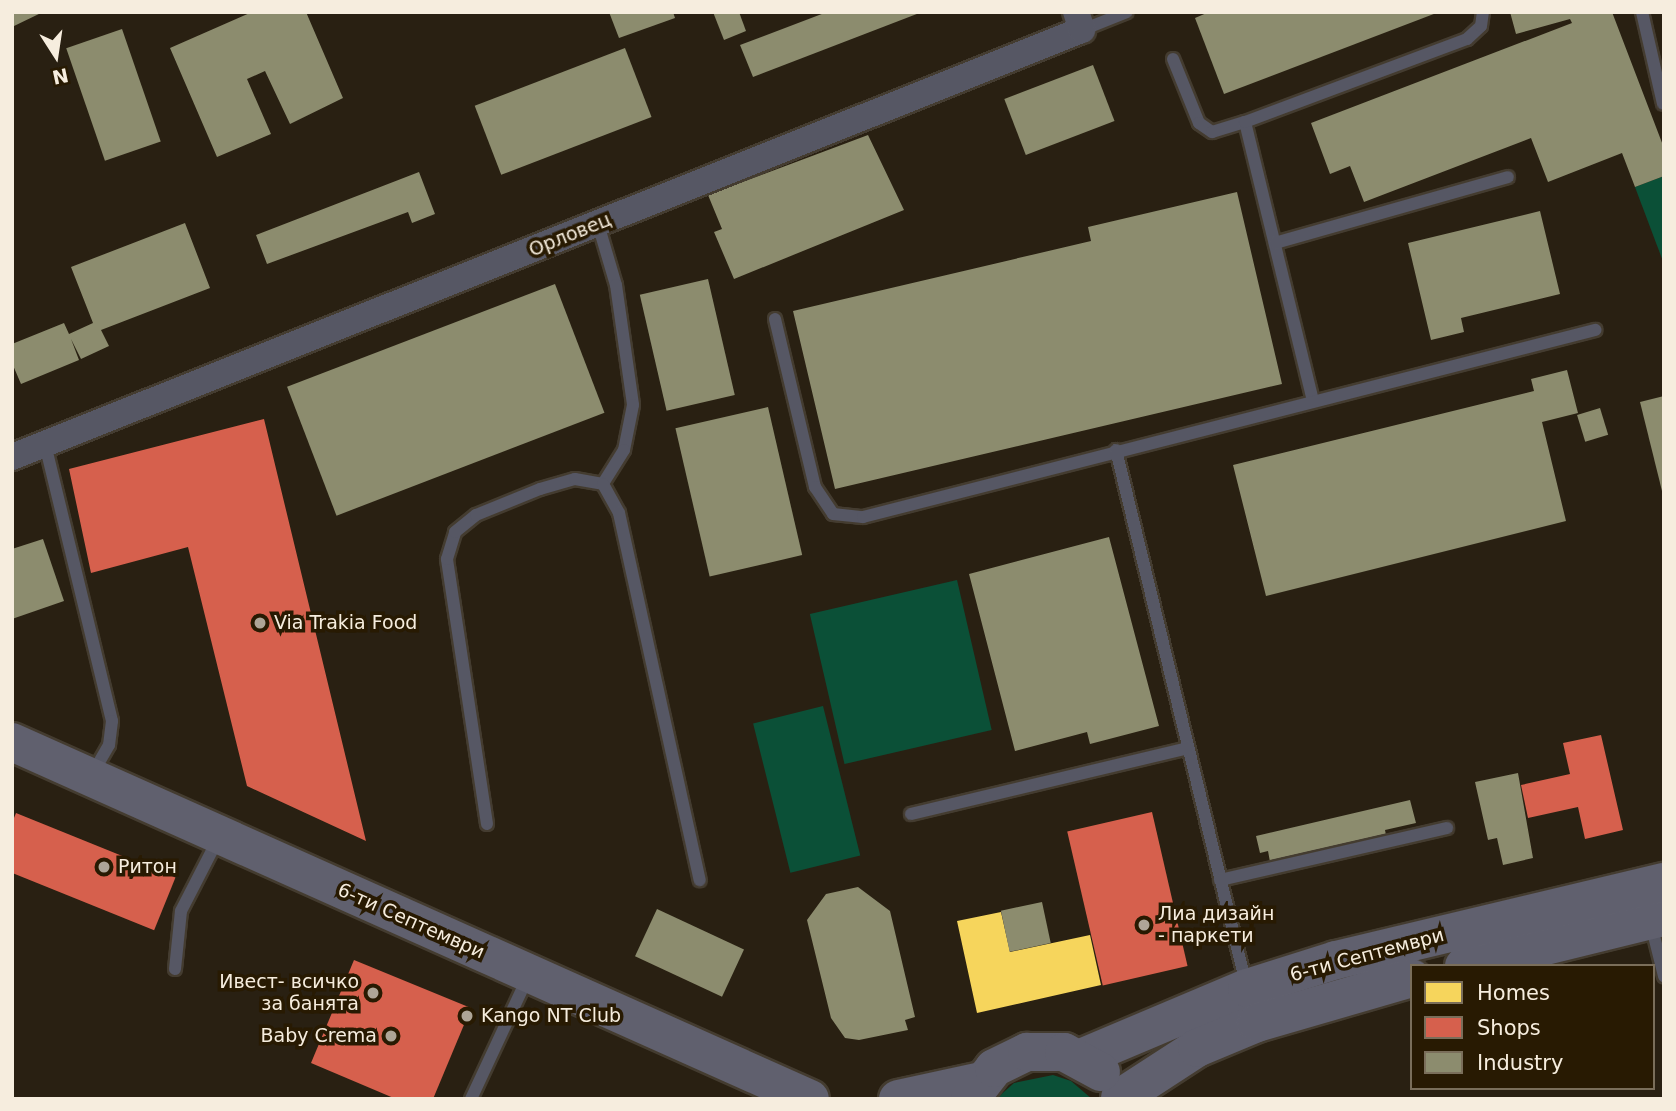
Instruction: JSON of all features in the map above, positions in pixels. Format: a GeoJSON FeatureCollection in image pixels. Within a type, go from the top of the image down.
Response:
{"type":"FeatureCollection","features":[{"type":"Feature","properties":{"kind":"main road","name":"6-ти Септември"},"geometry":{"type":"LineString","coordinates":[[12,742],[810,1099]]}},
{"type":"Feature","properties":{"kind":"main road","name":"6-ти Септември"},"geometry":{"type":"LineString","coordinates":[[1081,1058],[1247,988],[1336,960],[1664,882]]}},
{"type":"Feature","properties":{"kind":"main road","name":"6-ти Септември"},"geometry":{"type":"LineString","coordinates":[[1472,964],[1657,919]]}},
{"type":"Feature","properties":{"kind":"main road","name":"6-ти Септември"},"geometry":{"type":"LineString","coordinates":[[1121,1098],[1197,1048],[1245,1028],[1410,979]]}},
{"type":"Feature","properties":{"kind":"main road"},"geometry":{"type":"LineString","coordinates":[[898,1099],[975,1090],[994,1068],[1027,1052],[1064,1052],[1081,1058],[1097,1068],[1121,1098]]}},
{"type":"Feature","properties":{"kind":"street","name":"Орловец"},"geometry":{"type":"LineString","coordinates":[[12,457],[597,224],[1079,21]]}},
{"type":"Feature","properties":{"kind":"lane","name":"Орловец"},"geometry":{"type":"LineString","coordinates":[[1079,21],[1127,12]]}},
{"type":"Feature","properties":{"kind":"lane"},"geometry":{"type":"LineString","coordinates":[[1173,59],[1199,123],[1212,132],[1467,39],[1481,26],[1483,12]]}},
{"type":"Feature","properties":{"kind":"lane"},"geometry":{"type":"LineString","coordinates":[[1642,12],[1663,104]]}},
{"type":"Feature","properties":{"kind":"lane"},"geometry":{"type":"LineString","coordinates":[[1245,122],[1313,401]]}},
{"type":"Feature","properties":{"kind":"lane"},"geometry":{"type":"LineString","coordinates":[[1275,243],[1508,177]]}},
{"type":"Feature","properties":{"kind":"lane"},"geometry":{"type":"LineString","coordinates":[[597,224],[616,285],[633,405],[624,450],[604,484]]}},
{"type":"Feature","properties":{"kind":"lane"},"geometry":{"type":"LineString","coordinates":[[775,319],[815,487],[833,514],[863,517],[1116,450],[1595,330]]}},
{"type":"Feature","properties":{"kind":"lane"},"geometry":{"type":"LineString","coordinates":[[45,444],[112,721],[108,745],[90,777]]}},
{"type":"Feature","properties":{"kind":"lane"},"geometry":{"type":"LineString","coordinates":[[1116,450],[1247,988]]}},
{"type":"Feature","properties":{"kind":"lane"},"geometry":{"type":"LineString","coordinates":[[487,824],[447,559],[455,532],[476,515],[540,489],[575,479],[604,484]]}},
{"type":"Feature","properties":{"kind":"lane"},"geometry":{"type":"LineString","coordinates":[[604,484],[618,513],[700,880]]}},
{"type":"Feature","properties":{"kind":"lane"},"geometry":{"type":"LineString","coordinates":[[911,814],[1188,748]]}},
{"type":"Feature","properties":{"kind":"lane"},"geometry":{"type":"LineString","coordinates":[[1220,880],[1447,828]]}},
{"type":"Feature","properties":{"kind":"lane"},"geometry":{"type":"LineString","coordinates":[[175,969],[181,911],[220,835]]}},
{"type":"Feature","properties":{"kind":"lane"},"geometry":{"type":"LineString","coordinates":[[1657,919],[1664,976]]}},
{"type":"Feature","properties":{"kind":"lane"},"geometry":{"type":"LineString","coordinates":[[471,1099],[530,974]]}},
{"type":"Feature","properties":{"kind":"green space"},"geometry":{"type":"Polygon","coordinates":[[[1664,176],[1664,264],[1635,187],[1664,176]]]}},
{"type":"Feature","properties":{"kind":"green space"},"geometry":{"type":"Polygon","coordinates":[[[957,580],[992,730],[845,764],[810,614],[957,580]]]}},
{"type":"Feature","properties":{"kind":"green space"},"geometry":{"type":"Polygon","coordinates":[[[823,706],[860,855],[790,873],[753,723],[823,706]]]}},
{"type":"Feature","properties":{"kind":"green space"},"geometry":{"type":"Polygon","coordinates":[[[1053,1075],[1071,1081],[1092,1099],[996,1099],[1014,1083],[1053,1075]]]}},
{"type":"Feature","properties":{"kind":"building: Homes"},"geometry":{"type":"Polygon","coordinates":[[[1001,912],[1010,952],[1090,935],[1101,985],[977,1013],[957,921],[1001,912]]]}},
{"type":"Feature","properties":{"kind":"building: Shops","name":"Via Trakia Food"},"geometry":{"type":"Polygon","coordinates":[[[264,419],[366,841],[247,786],[188,547],[91,573],[69,469],[264,419]]]}},
{"type":"Feature","properties":{"kind":"building: Shops"},"geometry":{"type":"Polygon","coordinates":[[[1601,735],[1623,830],[1585,839],[1578,807],[1528,818],[1521,785],[1570,774],[1563,743],[1601,735]]]}},
{"type":"Feature","properties":{"kind":"building: Shops"},"geometry":{"type":"Polygon","coordinates":[[[1152,812],[1188,966],[1103,986],[1067,832],[1152,812]]]}},
{"type":"Feature","properties":{"kind":"building: Shops"},"geometry":{"type":"Polygon","coordinates":[[[16,813],[175,877],[154,930],[12,873],[12,823],[16,813]]]}},
{"type":"Feature","properties":{"kind":"building: Shops","name":"Baby Crema"},"geometry":{"type":"Polygon","coordinates":[[[354,960],[471,1008],[433,1099],[396,1099],[311,1063],[354,960]]]}},
{"type":"Feature","properties":{"kind":"building: Industry"},"geometry":{"type":"Polygon","coordinates":[[[12,12],[43,12],[12,27],[12,12]]]}},
{"type":"Feature","properties":{"kind":"building: Industry"},"geometry":{"type":"Polygon","coordinates":[[[252,12],[306,12],[343,98],[290,124],[265,71],[247,79],[271,134],[217,157],[170,48],[252,12]]]}},
{"type":"Feature","properties":{"kind":"building: Industry"},"geometry":{"type":"Polygon","coordinates":[[[609,12],[673,12],[675,18],[619,38],[609,12]]]}},
{"type":"Feature","properties":{"kind":"building: Industry"},"geometry":{"type":"Polygon","coordinates":[[[713,12],[739,12],[746,31],[724,40],[713,12]]]}},
{"type":"Feature","properties":{"kind":"building: Industry"},"geometry":{"type":"Polygon","coordinates":[[[827,12],[922,12],[753,77],[740,45],[827,12]]]}},
{"type":"Feature","properties":{"kind":"building: Industry"},"geometry":{"type":"Polygon","coordinates":[[[1209,12],[1439,12],[1224,94],[1195,18],[1209,12]]]}},
{"type":"Feature","properties":{"kind":"building: Industry"},"geometry":{"type":"Polygon","coordinates":[[[1510,12],[1612,12],[1664,148],[1664,176],[1635,187],[1622,153],[1548,182],[1531,138],[1364,202],[1350,166],[1330,174],[1311,123],[1572,23],[1570,19],[1516,34],[1510,12]]]}},
{"type":"Feature","properties":{"kind":"building: Industry"},"geometry":{"type":"Polygon","coordinates":[[[122,29],[161,142],[105,161],[66,48],[122,29]]]}},
{"type":"Feature","properties":{"kind":"building: Industry"},"geometry":{"type":"Polygon","coordinates":[[[625,48],[652,117],[501,175],[475,106],[625,48]]]}},
{"type":"Feature","properties":{"kind":"building: Industry"},"geometry":{"type":"Polygon","coordinates":[[[1093,65],[1115,121],[1026,155],[1004,99],[1093,65]]]}},
{"type":"Feature","properties":{"kind":"building: Industry"},"geometry":{"type":"Polygon","coordinates":[[[868,135],[904,210],[734,279],[714,232],[722,229],[708,195],[868,135]]]}},
{"type":"Feature","properties":{"kind":"building: Industry"},"geometry":{"type":"Polygon","coordinates":[[[419,172],[435,214],[412,223],[408,212],[267,264],[256,235],[419,172]]]}},
{"type":"Feature","properties":{"kind":"building: Industry"},"geometry":{"type":"Polygon","coordinates":[[[1237,192],[1282,384],[835,489],[793,311],[1091,241],[1088,227],[1237,192]]]}},
{"type":"Feature","properties":{"kind":"building: Industry"},"geometry":{"type":"Polygon","coordinates":[[[1540,211],[1560,294],[1461,318],[1464,332],[1431,340],[1408,243],[1540,211]]]}},
{"type":"Feature","properties":{"kind":"building: Industry"},"geometry":{"type":"Polygon","coordinates":[[[185,223],[210,288],[101,330],[109,346],[81,359],[71,339],[79,360],[21,384],[12,363],[12,344],[64,323],[69,334],[93,323],[71,267],[185,223]]]}},
{"type":"Feature","properties":{"kind":"building: Industry"},"geometry":{"type":"Polygon","coordinates":[[[708,279],[735,395],[667,411],[640,295],[708,279]]]}},
{"type":"Feature","properties":{"kind":"building: Industry"},"geometry":{"type":"Polygon","coordinates":[[[555,284],[604,413],[337,516],[287,387],[555,284]]]}},
{"type":"Feature","properties":{"kind":"building: Industry"},"geometry":{"type":"Polygon","coordinates":[[[1567,370],[1578,413],[1542,422],[1566,521],[1266,596],[1233,465],[1534,391],[1531,379],[1567,370]]]}},
{"type":"Feature","properties":{"kind":"building: Industry"},"geometry":{"type":"Polygon","coordinates":[[[1664,396],[1664,495],[1663,495],[1640,402],[1664,396]]]}},
{"type":"Feature","properties":{"kind":"building: Industry"},"geometry":{"type":"Polygon","coordinates":[[[768,407],[802,555],[710,576],[675,428],[768,407]]]}},
{"type":"Feature","properties":{"kind":"building: Industry"},"geometry":{"type":"Polygon","coordinates":[[[1600,408],[1608,435],[1585,442],[1577,415],[1600,408]]]}},
{"type":"Feature","properties":{"kind":"building: Industry"},"geometry":{"type":"Polygon","coordinates":[[[1109,537],[1159,726],[1090,744],[1087,732],[1015,751],[969,574],[1109,537]]]}},
{"type":"Feature","properties":{"kind":"building: Industry"},"geometry":{"type":"Polygon","coordinates":[[[43,539],[64,601],[12,619],[12,549],[43,539]]]}},
{"type":"Feature","properties":{"kind":"building: Industry"},"geometry":{"type":"Polygon","coordinates":[[[1518,773],[1533,858],[1503,865],[1497,838],[1488,840],[1475,782],[1518,773]]]}},
{"type":"Feature","properties":{"kind":"building: Industry"},"geometry":{"type":"Polygon","coordinates":[[[1410,800],[1416,823],[1385,830],[1386,835],[1270,862],[1268,851],[1260,853],[1256,836],[1410,800]]]}},
{"type":"Feature","properties":{"kind":"building: Industry"},"geometry":{"type":"Polygon","coordinates":[[[858,887],[890,911],[915,1017],[905,1020],[908,1030],[859,1040],[845,1038],[831,1018],[807,920],[826,894],[858,887]]]}},
{"type":"Feature","properties":{"kind":"building: Industry"},"geometry":{"type":"Polygon","coordinates":[[[1042,902],[1051,943],[1010,952],[1001,911],[1042,902]]]}},
{"type":"Feature","properties":{"kind":"building: Industry"},"geometry":{"type":"Polygon","coordinates":[[[657,909],[744,950],[722,997],[635,956],[657,909]]]}},
{"type":"Feature","properties":{"kind":"place","name":"Via Trakia Food"},"geometry":{"type":"Point","coordinates":[260,623]}},
{"type":"Feature","properties":{"kind":"place","name":"Ритон"},"geometry":{"type":"Point","coordinates":[104,867]}},
{"type":"Feature","properties":{"kind":"place","name":"Лиа дизайн - паркети"},"geometry":{"type":"Point","coordinates":[1144,925]}},
{"type":"Feature","properties":{"kind":"place","name":"Ивест- всичко за банята"},"geometry":{"type":"Point","coordinates":[373,993]}},
{"type":"Feature","properties":{"kind":"place","name":"Kango NT Club"},"geometry":{"type":"Point","coordinates":[467,1016]}},
{"type":"Feature","properties":{"kind":"place","name":"Baby Crema"},"geometry":{"type":"Point","coordinates":[391,1036]}}]}
